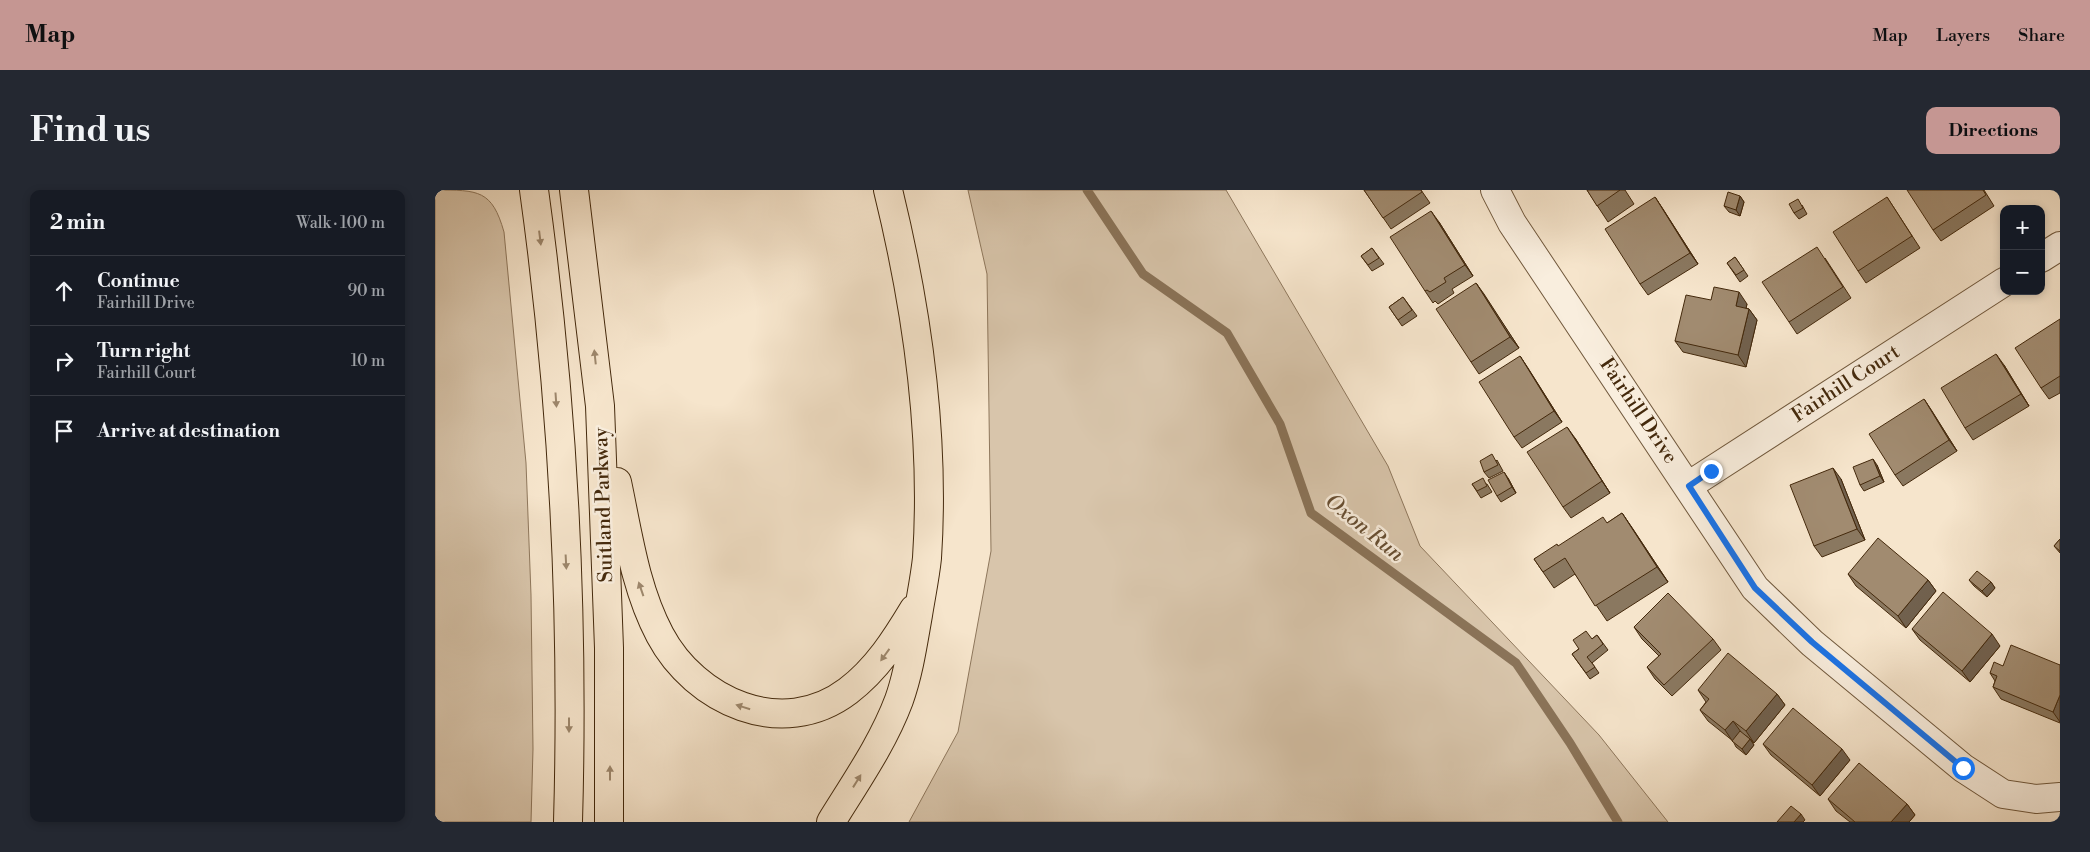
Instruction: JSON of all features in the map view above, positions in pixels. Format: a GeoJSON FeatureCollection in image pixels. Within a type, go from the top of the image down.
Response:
{"type":"FeatureCollection","features":[{"type":"Feature","properties":{"kind":"highway","name":"Suitland Parkway"},"geometry":{"type":"LineString","coordinates":[[534,190],[549,315],[566,558],[569,649],[568,822]]}},
{"type":"Feature","properties":{"kind":"highway","name":"Suitland Parkway"},"geometry":{"type":"LineString","coordinates":[[574,190],[600,406],[609,648],[609,822]]}},
{"type":"Feature","properties":{"kind":"highway"},"geometry":{"type":"LineString","coordinates":[[831,822],[871,757],[898,701],[913,648],[927,560],[928,523],[923,398],[919,358],[905,266],[888,190]]}},
{"type":"Feature","properties":{"kind":"highway"},"geometry":{"type":"LineString","coordinates":[[600,406],[637,578],[647,607],[659,635],[673,657],[687,674],[718,697],[745,708],[789,713],[810,709],[829,702],[847,692],[881,660],[920,599]]}},
{"type":"Feature","properties":{"kind":"street","name":"Fairhill Drive"},"geometry":{"type":"LineString","coordinates":[[1495,190],[1512,223],[1689,486],[1755,588],[1812,642],[1963,768],[2003,794],[2036,799],[2060,797]]}},
{"type":"Feature","properties":{"kind":"street"},"geometry":{"type":"LineString","coordinates":[[2045,255],[2060,246]]}},
{"type":"Feature","properties":{"kind":"street","name":"Fairhill Court"},"geometry":{"type":"LineString","coordinates":[[1689,486],[2000,285]]}},
{"type":"Feature","properties":{"kind":"shaded area"},"geometry":{"type":"Polygon","coordinates":[[[435,190],[473,192],[481,195],[494,208],[504,232],[526,463],[531,595],[533,749],[531,822],[435,822],[435,190]]]}},
{"type":"Feature","properties":{"kind":"shaded area"},"geometry":{"type":"Polygon","coordinates":[[[968,190],[1226,190],[1388,466],[1420,546],[1599,735],[1668,822],[909,822],[958,732],[991,551],[987,274],[968,190]]]}},
{"type":"Feature","properties":{"kind":"building"},"geometry":{"type":"Polygon","coordinates":[[[1364,190],[1421,190],[1422,192],[1383,218],[1364,190]]]}},
{"type":"Feature","properties":{"kind":"building"},"geometry":{"type":"Polygon","coordinates":[[[1587,190],[1620,190],[1597,206],[1587,190]]]}},
{"type":"Feature","properties":{"kind":"building"},"geometry":{"type":"Polygon","coordinates":[[[1907,190],[1983,190],[1986,195],[1933,230],[1907,190]]]}},
{"type":"Feature","properties":{"kind":"building"},"geometry":{"type":"Polygon","coordinates":[[[1728,192],[1740,196],[1736,210],[1724,206],[1728,192]]]}},
{"type":"Feature","properties":{"kind":"building"},"geometry":{"type":"Polygon","coordinates":[[[1655,197],[1690,253],[1640,284],[1605,229],[1655,197]]]}},
{"type":"Feature","properties":{"kind":"building"},"geometry":{"type":"Polygon","coordinates":[[[1887,197],[1912,236],[1858,271],[1833,232],[1887,197]]]}},
{"type":"Feature","properties":{"kind":"building"},"geometry":{"type":"Polygon","coordinates":[[[1798,199],[1803,208],[1794,213],[1789,204],[1798,199]]]}},
{"type":"Feature","properties":{"kind":"building"},"geometry":{"type":"Polygon","coordinates":[[[1431,211],[1465,265],[1444,278],[1446,282],[1430,292],[1425,291],[1390,237],[1431,211]]]}},
{"type":"Feature","properties":{"kind":"building"},"geometry":{"type":"Polygon","coordinates":[[[1817,247],[1843,287],[1789,322],[1762,282],[1817,247]]]}},
{"type":"Feature","properties":{"kind":"building"},"geometry":{"type":"Polygon","coordinates":[[[1372,248],[1379,258],[1368,265],[1361,256],[1372,248]]]}},
{"type":"Feature","properties":{"kind":"building"},"geometry":{"type":"Polygon","coordinates":[[[1735,257],[1744,270],[1736,275],[1727,263],[1735,257]]]}},
{"type":"Feature","properties":{"kind":"building"},"geometry":{"type":"Polygon","coordinates":[[[1476,283],[1510,337],[1471,362],[1436,309],[1476,283]]]}},
{"type":"Feature","properties":{"kind":"building"},"geometry":{"type":"Polygon","coordinates":[[[1714,287],[1739,292],[1736,306],[1749,309],[1738,355],[1675,341],[1686,295],[1711,300],[1714,287]]]}},
{"type":"Feature","properties":{"kind":"building"},"geometry":{"type":"Polygon","coordinates":[[[1403,297],[1412,310],[1398,320],[1389,307],[1403,297]]]}},
{"type":"Feature","properties":{"kind":"building"},"geometry":{"type":"Polygon","coordinates":[[[2060,319],[2060,376],[2041,388],[2015,348],[2060,319]]]}},
{"type":"Feature","properties":{"kind":"building"},"geometry":{"type":"Polygon","coordinates":[[[1996,354],[2021,394],[1965,428],[1941,388],[1996,354]]]}},
{"type":"Feature","properties":{"kind":"building"},"geometry":{"type":"Polygon","coordinates":[[[1520,356],[1554,411],[1514,437],[1479,382],[1520,356]]]}},
{"type":"Feature","properties":{"kind":"building"},"geometry":{"type":"Polygon","coordinates":[[[1924,399],[1949,440],[1895,475],[1869,434],[1924,399]]]}},
{"type":"Feature","properties":{"kind":"building"},"geometry":{"type":"Polygon","coordinates":[[[1567,427],[1602,481],[1563,507],[1527,452],[1567,427]]]}},
{"type":"Feature","properties":{"kind":"building"},"geometry":{"type":"Polygon","coordinates":[[[1492,454],[1498,465],[1484,472],[1480,461],[1492,454]]]}},
{"type":"Feature","properties":{"kind":"building"},"geometry":{"type":"Polygon","coordinates":[[[1873,459],[1880,476],[1860,485],[1853,467],[1873,459]]]}},
{"type":"Feature","properties":{"kind":"building"},"geometry":{"type":"Polygon","coordinates":[[[1833,468],[1857,529],[1814,546],[1790,485],[1833,468]]]}},
{"type":"Feature","properties":{"kind":"building"},"geometry":{"type":"Polygon","coordinates":[[[1504,472],[1512,487],[1497,496],[1488,480],[1504,472]]]}},
{"type":"Feature","properties":{"kind":"building"},"geometry":{"type":"Polygon","coordinates":[[[1483,478],[1487,486],[1477,491],[1472,484],[1483,478]]]}},
{"type":"Feature","properties":{"kind":"building"},"geometry":{"type":"Polygon","coordinates":[[[1622,513],[1657,567],[1595,606],[1565,558],[1543,572],[1534,559],[1603,517],[1607,523],[1622,513]]]}},
{"type":"Feature","properties":{"kind":"building"},"geometry":{"type":"Polygon","coordinates":[[[1878,538],[1928,580],[1898,616],[1848,574],[1878,538]]]}},
{"type":"Feature","properties":{"kind":"building"},"geometry":{"type":"Polygon","coordinates":[[[2060,539],[2060,551],[2054,546],[2060,539]]]}},
{"type":"Feature","properties":{"kind":"building"},"geometry":{"type":"Polygon","coordinates":[[[1977,571],[1991,582],[1982,591],[1969,580],[1977,571]]]}},
{"type":"Feature","properties":{"kind":"building"},"geometry":{"type":"Polygon","coordinates":[[[1943,592],[1992,634],[1962,671],[1912,629],[1943,592]]]}},
{"type":"Feature","properties":{"kind":"building"},"geometry":{"type":"Polygon","coordinates":[[[1668,593],[1713,639],[1664,685],[1647,667],[1661,654],[1634,627],[1668,593]]]}},
{"type":"Feature","properties":{"kind":"building"},"geometry":{"type":"Polygon","coordinates":[[[1586,631],[1592,639],[1597,635],[1603,644],[1587,657],[1595,667],[1586,673],[1572,654],[1579,649],[1573,640],[1586,631]]]}},
{"type":"Feature","properties":{"kind":"building"},"geometry":{"type":"Polygon","coordinates":[[[2011,645],[2060,665],[2060,695],[2053,712],[1993,687],[1997,676],[1990,673],[1994,662],[2003,666],[2011,645]]]}},
{"type":"Feature","properties":{"kind":"building"},"geometry":{"type":"Polygon","coordinates":[[[1728,653],[1777,694],[1746,731],[1733,721],[1725,730],[1700,710],[1709,699],[1698,690],[1728,653]]]}},
{"type":"Feature","properties":{"kind":"building"},"geometry":{"type":"Polygon","coordinates":[[[1793,708],[1842,749],[1812,785],[1763,744],[1793,708]]]}},
{"type":"Feature","properties":{"kind":"building"},"geometry":{"type":"Polygon","coordinates":[[[1740,731],[1750,739],[1742,749],[1732,741],[1740,731]]]}},
{"type":"Feature","properties":{"kind":"building"},"geometry":{"type":"Polygon","coordinates":[[[1859,763],[1907,804],[1891,822],[1855,822],[1828,799],[1859,763]]]}},
{"type":"Feature","properties":{"kind":"building"},"geometry":{"type":"Polygon","coordinates":[[[1791,806],[1801,814],[1794,822],[1777,822],[1791,806]]]}},
{"type":"Feature","properties":{"kind":"waterway","name":"Oxon Run"},"geometry":{"type":"LineString","coordinates":[[1087,190],[1143,274],[1227,333],[1280,424],[1311,513],[1516,663],[1570,743],[1618,822]]}},
{"type":"Feature","properties":{"kind":"route"},"geometry":{"type":"LineString","coordinates":[[1711,471],[1689,486],[1755,588],[1812,642],[1963,768]]}}]}
